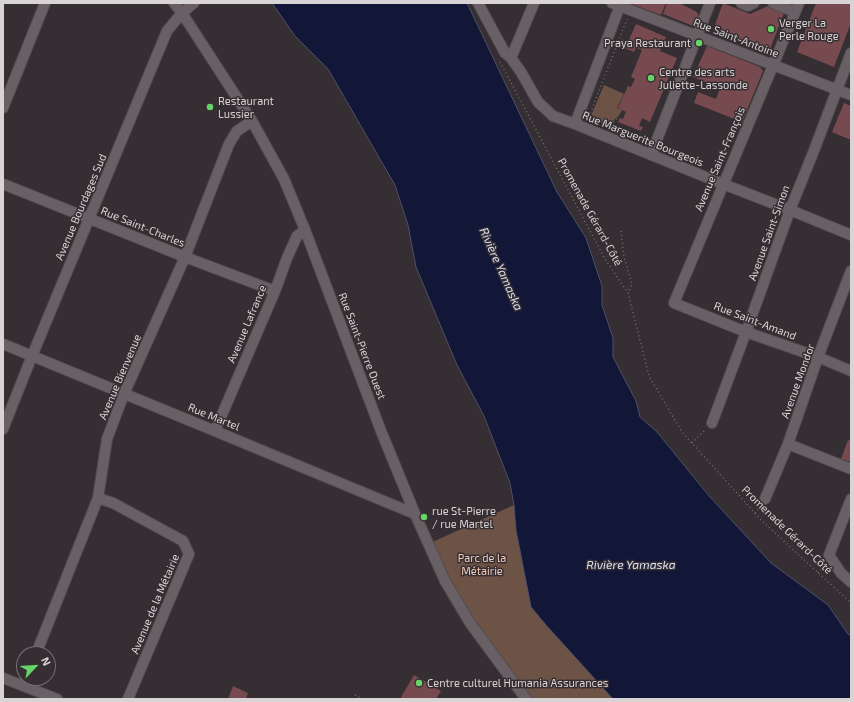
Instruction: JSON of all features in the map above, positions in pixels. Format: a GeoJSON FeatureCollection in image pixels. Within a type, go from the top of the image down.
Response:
{"type":"FeatureCollection","features":[{"type":"Feature","properties":{"kind":"street"},"geometry":{"type":"LineString","coordinates":[[3,108],[45,3]]}},
{"type":"Feature","properties":{"kind":"street","name":"Rue Saint-Pierre Ouest"},"geometry":{"type":"LineString","coordinates":[[174,3],[252,121],[284,179],[305,230],[381,431],[415,514],[445,581],[470,623],[526,699]]}},
{"type":"Feature","properties":{"kind":"street","name":"Avenue Bourdages Sud"},"geometry":{"type":"LineString","coordinates":[[3,429],[168,31],[182,13],[194,3]]}},
{"type":"Feature","properties":{"kind":"street","name":"Rue Marguerite Bourgeois"},"geometry":{"type":"LineString","coordinates":[[478,3],[505,53],[511,58],[521,72],[538,102],[553,116],[851,235]]}},
{"type":"Feature","properties":{"kind":"street"},"geometry":{"type":"LineString","coordinates":[[511,58],[534,3]]}},
{"type":"Feature","properties":{"kind":"street"},"geometry":{"type":"LineString","coordinates":[[651,156],[710,3]]}},
{"type":"Feature","properties":{"kind":"street"},"geometry":{"type":"LineString","coordinates":[[741,3],[748,6],[754,3]]}},
{"type":"Feature","properties":{"kind":"street"},"geometry":{"type":"LineString","coordinates":[[773,3],[797,7]]}},
{"type":"Feature","properties":{"kind":"street"},"geometry":{"type":"LineString","coordinates":[[574,124],[618,4]]}},
{"type":"Feature","properties":{"kind":"street","name":"Rue Saint-Antoine"},"geometry":{"type":"LineString","coordinates":[[618,4],[851,96]]}},
{"type":"Feature","properties":{"kind":"street","name":"Avenue Saint-François"},"geometry":{"type":"LineString","coordinates":[[674,303],[797,7]]}},
{"type":"Feature","properties":{"kind":"street","name":"Avenue Saint-Simon"},"geometry":{"type":"LineString","coordinates":[[712,423],[790,210],[838,90],[851,53]]}},
{"type":"Feature","properties":{"kind":"street","name":"Avenue Bienvenue"},"geometry":{"type":"LineString","coordinates":[[39,646],[98,498],[106,439],[124,394],[184,257],[229,144],[237,131],[252,121]]}},
{"type":"Feature","properties":{"kind":"street","name":"Rue Saint-Charles"},"geometry":{"type":"LineString","coordinates":[[3,184],[184,257],[275,291]]}},
{"type":"Feature","properties":{"kind":"street","name":"Avenue Lafrance"},"geometry":{"type":"LineString","coordinates":[[215,431],[275,291],[287,258],[297,236],[305,230]]}},
{"type":"Feature","properties":{"kind":"street","name":"Avenue Mondor"},"geometry":{"type":"LineString","coordinates":[[763,502],[788,444],[818,357],[851,271]]}},
{"type":"Feature","properties":{"kind":"street","name":"Rue Saint-Amand"},"geometry":{"type":"LineString","coordinates":[[674,303],[746,332],[818,357],[851,371]]}},
{"type":"Feature","properties":{"kind":"street","name":"Rue Martel"},"geometry":{"type":"LineString","coordinates":[[3,344],[415,514]]}},
{"type":"Feature","properties":{"kind":"street"},"geometry":{"type":"LineString","coordinates":[[788,444],[851,468]]}},
{"type":"Feature","properties":{"kind":"street","name":"Avenue de la Métairie"},"geometry":{"type":"LineString","coordinates":[[98,498],[112,503],[183,541],[189,554],[128,699]]}},
{"type":"Feature","properties":{"kind":"street"},"geometry":{"type":"LineString","coordinates":[[851,499],[829,555],[841,574],[851,582]]}},
{"type":"Feature","properties":{"kind":"street"},"geometry":{"type":"LineString","coordinates":[[3,678],[16,680]]}},
{"type":"Feature","properties":{"kind":"street"},"geometry":{"type":"LineString","coordinates":[[33,686],[57,699]]}},
{"type":"Feature","properties":{"kind":"path"},"geometry":{"type":"LineString","coordinates":[[595,122],[588,119],[630,10]]}},
{"type":"Feature","properties":{"kind":"path","name":"Promenade Gérard-Côté"},"geometry":{"type":"LineString","coordinates":[[497,57],[605,259],[628,293],[649,376],[682,432],[761,520],[851,604]]}},
{"type":"Feature","properties":{"kind":"path"},"geometry":{"type":"LineString","coordinates":[[608,128],[619,116]]}},
{"type":"Feature","properties":{"kind":"path","name":"Promenade Gérard-Côté"},"geometry":{"type":"LineString","coordinates":[[621,231],[624,258],[632,284],[628,293]]}},
{"type":"Feature","properties":{"kind":"path"},"geometry":{"type":"LineString","coordinates":[[692,443],[704,432]]}},
{"type":"Feature","properties":{"kind":"path"},"geometry":{"type":"LineString","coordinates":[[755,513],[763,502]]}},
{"type":"Feature","properties":{"kind":"path"},"geometry":{"type":"LineString","coordinates":[[818,573],[823,568]]}},
{"type":"Feature","properties":{"kind":"path"},"geometry":{"type":"LineString","coordinates":[[356,695],[362,699]]}},
{"type":"Feature","properties":{"kind":"green space"},"geometry":{"type":"Polygon","coordinates":[[[604,85],[624,94],[617,108],[622,110],[620,114],[608,126],[590,118],[604,85]]]}},
{"type":"Feature","properties":{"kind":"green space","name":"Parc de la Métairie"},"geometry":{"type":"Polygon","coordinates":[[[514,505],[516,530],[616,699],[526,699],[498,662],[428,544],[514,505]]]}},
{"type":"Feature","properties":{"kind":"water","name":"Rivière Yamaska"},"geometry":{"type":"Polygon","coordinates":[[[272,3],[467,3],[557,192],[586,238],[602,286],[602,305],[613,338],[613,357],[636,401],[640,417],[657,432],[710,497],[771,563],[828,605],[848,634],[851,636],[851,699],[613,699],[531,607],[516,530],[510,483],[484,416],[457,365],[416,267],[408,225],[395,185],[328,69],[295,36],[272,3]]]}},
{"type":"Feature","properties":{"kind":"building"},"geometry":{"type":"Polygon","coordinates":[[[629,3],[666,3],[661,15],[629,3]]]}},
{"type":"Feature","properties":{"kind":"building"},"geometry":{"type":"Polygon","coordinates":[[[667,3],[681,3],[697,12],[699,17],[696,25],[693,26],[663,14],[667,3]]]}},
{"type":"Feature","properties":{"kind":"building"},"geometry":{"type":"Polygon","coordinates":[[[723,3],[750,14],[768,6],[784,13],[769,52],[713,30],[723,3]]]}},
{"type":"Feature","properties":{"kind":"building"},"geometry":{"type":"Polygon","coordinates":[[[816,3],[851,3],[851,23],[834,67],[797,52],[816,3]]]}},
{"type":"Feature","properties":{"kind":"building","name":"Centre des arts Juliette-Lassonde"},"geometry":{"type":"Polygon","coordinates":[[[636,24],[666,37],[660,51],[677,58],[650,122],[642,118],[639,126],[643,127],[641,131],[618,122],[620,118],[623,119],[626,112],[618,108],[628,86],[631,87],[635,79],[631,77],[642,50],[636,48],[634,52],[620,46],[622,39],[628,42],[636,24]]]}},
{"type":"Feature","properties":{"kind":"building"},"geometry":{"type":"Polygon","coordinates":[[[707,46],[760,67],[763,71],[742,122],[694,103],[698,92],[716,99],[720,88],[693,77],[707,46]]]}},
{"type":"Feature","properties":{"kind":"building"},"geometry":{"type":"Polygon","coordinates":[[[844,103],[851,106],[851,140],[832,132],[844,103]]]}},
{"type":"Feature","properties":{"kind":"building"},"geometry":{"type":"Polygon","coordinates":[[[848,440],[851,441],[851,462],[841,459],[848,440]]]}},
{"type":"Feature","properties":{"kind":"building","name":"Centre culturel Humania Assurances"},"geometry":{"type":"Polygon","coordinates":[[[414,675],[441,691],[436,699],[400,699],[414,675]]]}},
{"type":"Feature","properties":{"kind":"building"},"geometry":{"type":"Polygon","coordinates":[[[233,686],[248,693],[246,699],[228,699],[233,686]]]}},
{"type":"Feature","properties":{"kind":"place","name":"Verger La Perle Rouge"},"geometry":{"type":"Point","coordinates":[771,29]}},
{"type":"Feature","properties":{"kind":"place","name":"Praya Restaurant"},"geometry":{"type":"Point","coordinates":[699,43]}},
{"type":"Feature","properties":{"kind":"place","name":"Centre des arts Juliette-Lassonde"},"geometry":{"type":"Point","coordinates":[651,78]}},
{"type":"Feature","properties":{"kind":"place","name":"Restaurant Lussier"},"geometry":{"type":"Point","coordinates":[210,107]}},
{"type":"Feature","properties":{"kind":"place","name":"rue St-Pierre / rue Martel"},"geometry":{"type":"Point","coordinates":[424,517]}},
{"type":"Feature","properties":{"kind":"place","name":"Centre culturel Humania Assurances"},"geometry":{"type":"Point","coordinates":[419,683]}}]}
